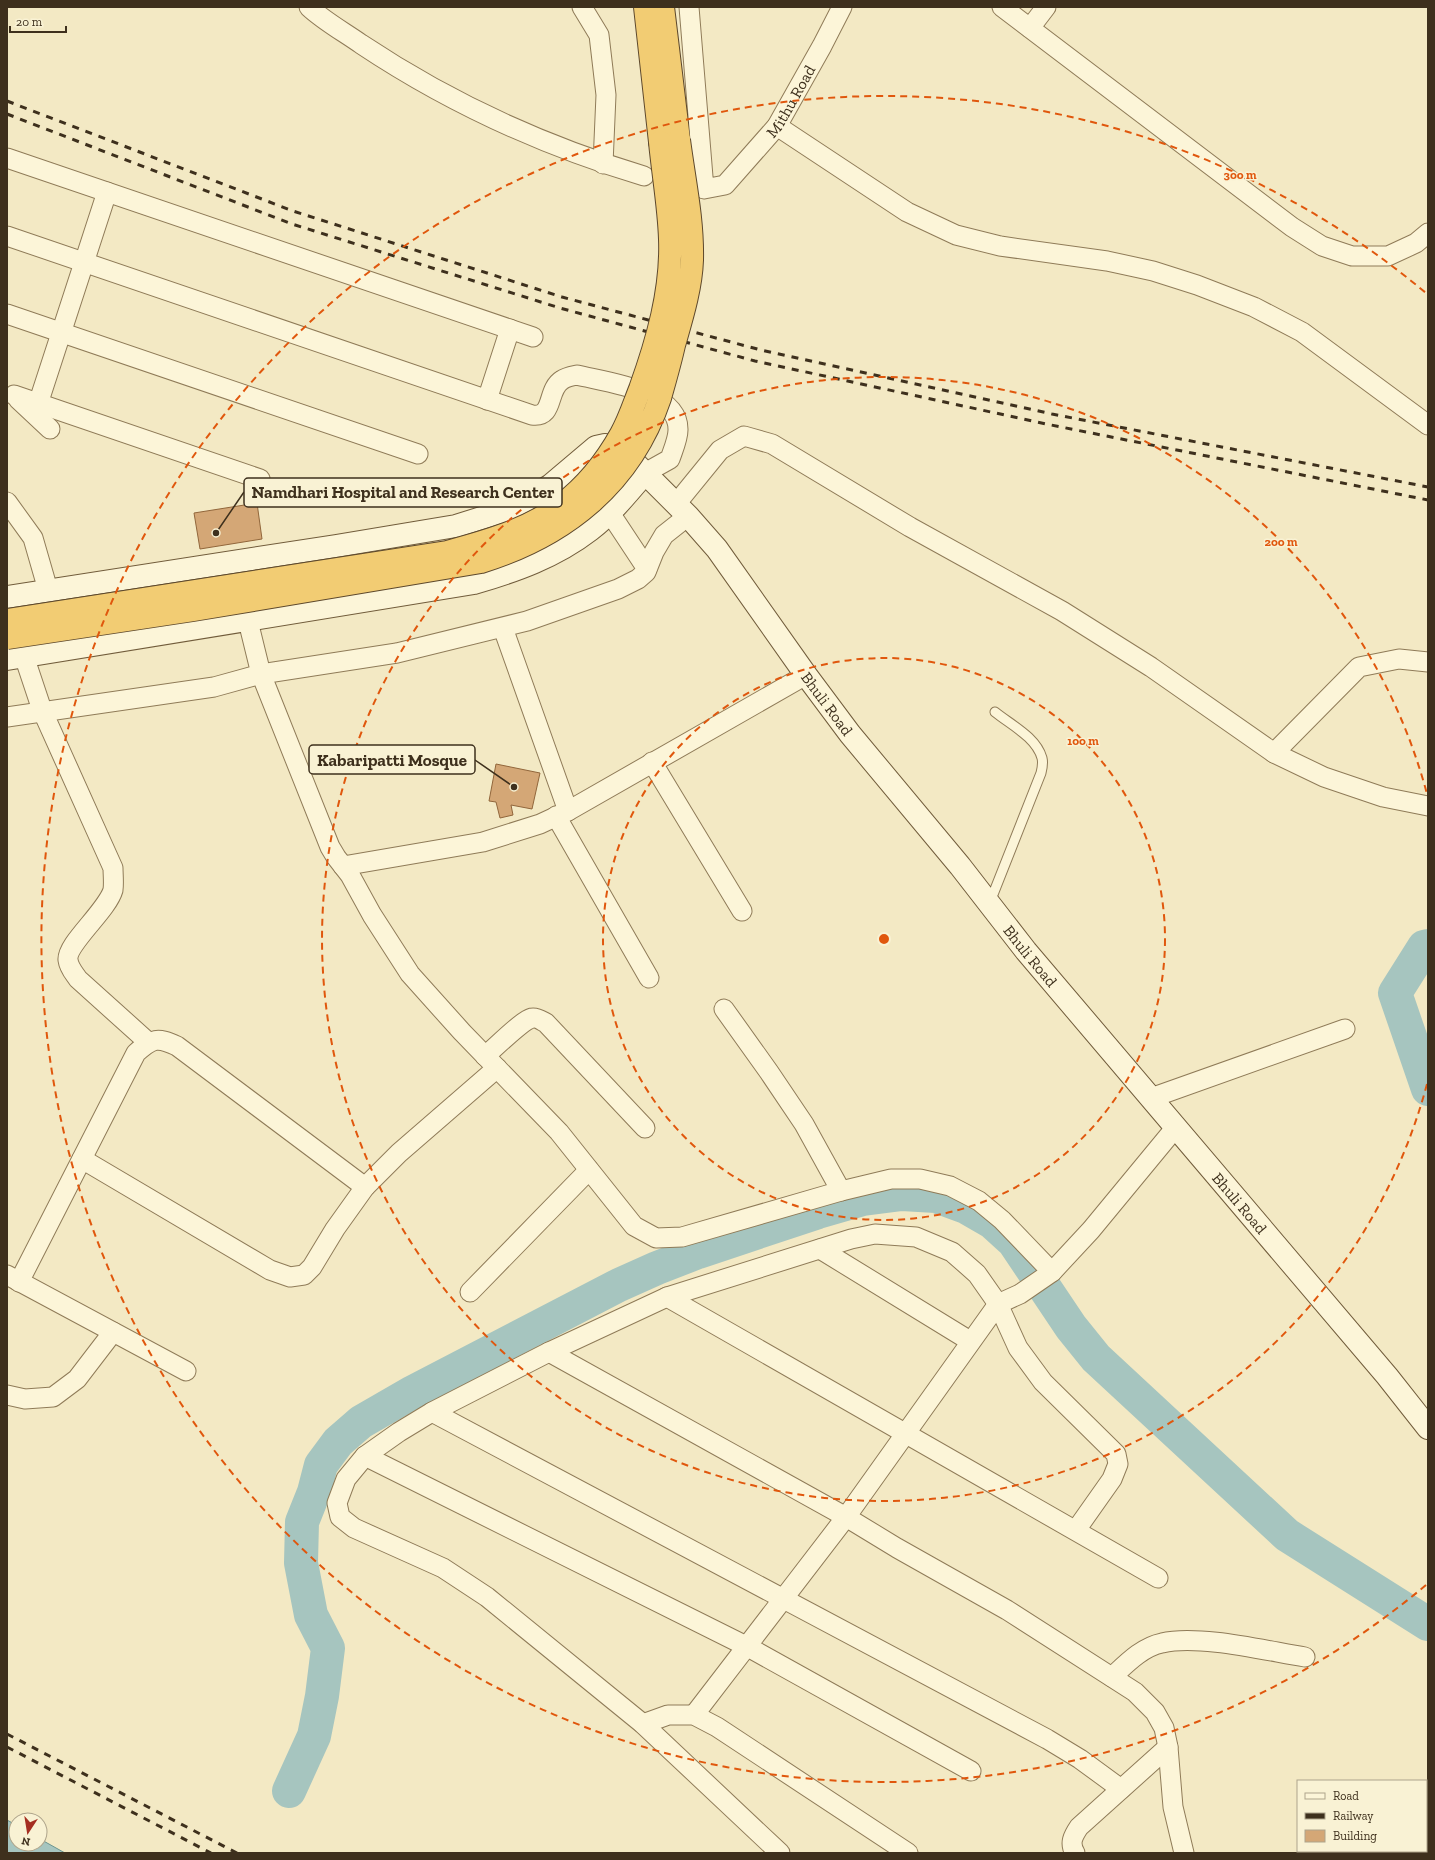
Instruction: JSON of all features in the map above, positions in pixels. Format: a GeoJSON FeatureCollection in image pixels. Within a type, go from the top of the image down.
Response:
{"type":"FeatureCollection","features":[{"type":"Feature","properties":{"kind":"highway"},"geometry":{"type":"LineString","coordinates":[[7,638],[280,596],[480,562],[507,554],[555,530],[602,494],[632,454],[647,428],[660,399],[682,317],[692,261],[689,210],[669,141],[645,7]]}},
{"type":"Feature","properties":{"kind":"highway"},"geometry":{"type":"LineString","coordinates":[[7,620],[447,552],[497,538],[533,522],[560,505],[585,483],[603,462],[622,433],[650,363],[668,278],[670,239],[669,141],[663,7]]}},
{"type":"Feature","properties":{"kind":"main road","name":"Bhuli Road"},"geometry":{"type":"LineString","coordinates":[[7,596],[336,546],[456,526],[507,510],[551,485],[596,447],[605,445],[613,447],[646,473],[682,510],[716,549],[850,734],[960,866],[1026,951],[1387,1376],[1428,1428]]}},
{"type":"Feature","properties":{"kind":"main road"},"geometry":{"type":"LineString","coordinates":[[16,657],[248,621],[474,583],[531,565],[586,534],[610,513],[646,473]]}},
{"type":"Feature","properties":{"kind":"street"},"geometry":{"type":"LineString","coordinates":[[309,7],[387,61],[443,93],[505,125],[571,153],[644,176]]}},
{"type":"Feature","properties":{"kind":"street"},"geometry":{"type":"LineString","coordinates":[[582,7],[599,35],[606,95],[603,164]]}},
{"type":"Feature","properties":{"kind":"street","name":"Mithu Road"},"geometry":{"type":"LineString","coordinates":[[689,7],[704,189],[725,185],[777,126],[842,7]]}},
{"type":"Feature","properties":{"kind":"street"},"geometry":{"type":"LineString","coordinates":[[1002,7],[1292,228],[1322,246],[1352,256],[1388,256],[1416,243],[1428,234]]}},
{"type":"Feature","properties":{"kind":"street"},"geometry":{"type":"LineString","coordinates":[[1030,28],[1046,7]]}},
{"type":"Feature","properties":{"kind":"street"},"geometry":{"type":"LineString","coordinates":[[777,126],[907,212],[956,235],[1000,246],[1107,261],[1153,271],[1197,285],[1254,307],[1302,332],[1428,425]]}},
{"type":"Feature","properties":{"kind":"street"},"geometry":{"type":"LineString","coordinates":[[7,158],[533,337]]}},
{"type":"Feature","properties":{"kind":"street"},"geometry":{"type":"LineString","coordinates":[[38,404],[107,192]]}},
{"type":"Feature","properties":{"kind":"street"},"geometry":{"type":"LineString","coordinates":[[7,236],[487,400],[539,416],[548,408],[553,391],[558,383],[563,379],[578,375],[633,388],[649,394],[668,407],[674,415],[678,430],[670,459],[646,473]]}},
{"type":"Feature","properties":{"kind":"street"},"geometry":{"type":"LineString","coordinates":[[7,314],[418,454]]}},
{"type":"Feature","properties":{"kind":"street"},"geometry":{"type":"LineString","coordinates":[[487,400],[510,329]]}},
{"type":"Feature","properties":{"kind":"street"},"geometry":{"type":"LineString","coordinates":[[10,392],[38,404],[260,479]]}},
{"type":"Feature","properties":{"kind":"street"},"geometry":{"type":"LineString","coordinates":[[10,392],[50,429]]}},
{"type":"Feature","properties":{"kind":"street"},"geometry":{"type":"LineString","coordinates":[[7,717],[42,710],[214,687],[261,674],[397,653],[503,628],[618,589],[638,579],[647,569],[654,552],[664,535],[682,510],[720,450],[744,436],[772,444],[910,527],[1062,611],[1151,667],[1274,753],[1324,777],[1383,797],[1428,806]]}},
{"type":"Feature","properties":{"kind":"street"},"geometry":{"type":"LineString","coordinates":[[7,502],[33,538],[48,590]]}},
{"type":"Feature","properties":{"kind":"street"},"geometry":{"type":"LineString","coordinates":[[610,513],[647,569]]}},
{"type":"Feature","properties":{"kind":"street"},"geometry":{"type":"LineString","coordinates":[[248,621],[261,674],[330,847],[410,974],[433,1002],[559,1132],[634,1226],[656,1238],[682,1237],[841,1191],[891,1179],[920,1179],[950,1186],[979,1201],[1002,1220],[1049,1274]]}},
{"type":"Feature","properties":{"kind":"street"},"geometry":{"type":"LineString","coordinates":[[503,628],[562,813],[649,978]]}},
{"type":"Feature","properties":{"kind":"street"},"geometry":{"type":"LineString","coordinates":[[16,657],[42,710],[113,868],[113,890],[101,912],[70,949],[68,958],[71,969],[78,979],[148,1042]]}},
{"type":"Feature","properties":{"kind":"street"},"geometry":{"type":"LineString","coordinates":[[1274,753],[1359,667],[1399,659],[1428,662]]}},
{"type":"Feature","properties":{"kind":"street"},"geometry":{"type":"LineString","coordinates":[[343,866],[483,842],[540,824],[806,675]]}},
{"type":"Feature","properties":{"kind":"street"},"geometry":{"type":"LineString","coordinates":[[652,762],[742,911]]}},
{"type":"Feature","properties":{"kind":"street"},"geometry":{"type":"LineString","coordinates":[[724,1009],[804,1124],[841,1191]]}},
{"type":"Feature","properties":{"kind":"street"},"geometry":{"type":"LineString","coordinates":[[82,1159],[270,1270],[290,1277],[304,1275],[312,1267],[335,1229],[365,1187],[491,1062],[523,1022],[532,1018],[539,1019],[546,1023],[645,1128]]}},
{"type":"Feature","properties":{"kind":"street"},"geometry":{"type":"LineString","coordinates":[[1152,1098],[1345,1029]]}},
{"type":"Feature","properties":{"kind":"street"},"geometry":{"type":"LineString","coordinates":[[186,1370],[13,1278],[82,1159],[136,1053],[148,1042],[162,1039],[177,1046],[365,1187]]}},
{"type":"Feature","properties":{"kind":"street"},"geometry":{"type":"LineString","coordinates":[[694,1715],[785,1599],[846,1517],[905,1432],[998,1304],[1020,1294],[1049,1274],[1091,1230],[1176,1127]]}},
{"type":"Feature","properties":{"kind":"street"},"geometry":{"type":"LineString","coordinates":[[470,1292],[590,1170]]}},
{"type":"Feature","properties":{"kind":"street"},"geometry":{"type":"LineString","coordinates":[[780,1853],[643,1724],[486,1597],[443,1568],[354,1528],[340,1517],[337,1502],[346,1479],[365,1456],[399,1432],[432,1412],[549,1352],[667,1297],[820,1249],[875,1234],[916,1237],[952,1252],[977,1274],[998,1304],[1018,1348],[1043,1382],[1116,1454],[1118,1464],[1112,1479],[1076,1530]]}},
{"type":"Feature","properties":{"kind":"street"},"geometry":{"type":"LineString","coordinates":[[820,1249],[970,1341]]}},
{"type":"Feature","properties":{"kind":"street"},"geometry":{"type":"LineString","coordinates":[[667,1297],[1158,1578]]}},
{"type":"Feature","properties":{"kind":"street"},"geometry":{"type":"LineString","coordinates":[[7,1395],[25,1399],[53,1397],[77,1379],[113,1332]]}},
{"type":"Feature","properties":{"kind":"street"},"geometry":{"type":"LineString","coordinates":[[549,1352],[846,1517],[896,1548],[1007,1610],[1135,1692],[1154,1712],[1164,1728],[1168,1747],[1174,1807],[1184,1853]]}},
{"type":"Feature","properties":{"kind":"street"},"geometry":{"type":"LineString","coordinates":[[432,1412],[1048,1739],[1080,1759],[1121,1789]]}},
{"type":"Feature","properties":{"kind":"street"},"geometry":{"type":"LineString","coordinates":[[365,1456],[748,1646],[972,1771]]}},
{"type":"Feature","properties":{"kind":"street"},"geometry":{"type":"LineString","coordinates":[[1112,1677],[1141,1652],[1161,1643],[1181,1641],[1215,1642],[1305,1657]]}},
{"type":"Feature","properties":{"kind":"street"},"geometry":{"type":"LineString","coordinates":[[643,1724],[668,1715],[694,1715],[718,1727],[908,1853]]}},
{"type":"Feature","properties":{"kind":"street"},"geometry":{"type":"LineString","coordinates":[[1075,1853],[1071,1847],[1073,1837],[1079,1827],[1168,1747]]}},
{"type":"Feature","properties":{"kind":"lane"},"geometry":{"type":"LineString","coordinates":[[989,903],[1041,773],[1042,759],[1037,746],[995,712]]}},
{"type":"Feature","properties":{"kind":"water"},"geometry":{"type":"Polygon","coordinates":[[[7,1820],[8,1852],[48,1852],[48,1843],[65,1853],[7,1853],[7,1820]]]}},
{"type":"Feature","properties":{"kind":"building"},"geometry":{"type":"Polygon","coordinates":[[[257,503],[262,539],[200,549],[194,513],[257,503]]]}},
{"type":"Feature","properties":{"kind":"building"},"geometry":{"type":"Polygon","coordinates":[[[496,764],[540,773],[532,809],[511,805],[513,815],[500,818],[496,802],[489,801],[496,764]]]}},
{"type":"Feature","properties":{"kind":"waterway"},"geometry":{"type":"LineString","coordinates":[[1428,946],[1424,947],[1395,993],[1428,1089]]}},
{"type":"Feature","properties":{"kind":"waterway"},"geometry":{"type":"LineString","coordinates":[[289,1791],[314,1736],[322,1696],[328,1648],[311,1615],[301,1563],[302,1522],[314,1492],[321,1465],[338,1442],[361,1422],[413,1392],[619,1285],[698,1252],[818,1212],[863,1199],[902,1194],[936,1196],[966,1207],[992,1222],[1014,1242],[1071,1327],[1096,1358],[1287,1535],[1428,1624]]}},
{"type":"Feature","properties":{"kind":"railway"},"geometry":{"type":"LineString","coordinates":[[7,101],[293,211],[562,297],[761,350],[1052,414],[1428,487]]}},
{"type":"Feature","properties":{"kind":"railway"},"geometry":{"type":"LineString","coordinates":[[7,114],[292,224],[560,308],[755,361],[1051,425],[1428,500]]}},
{"type":"Feature","properties":{"kind":"railway"},"geometry":{"type":"LineString","coordinates":[[7,1734],[237,1853]]}},
{"type":"Feature","properties":{"kind":"railway"},"geometry":{"type":"LineString","coordinates":[[7,1747],[211,1853]]}},
{"type":"Feature","properties":{"kind":"place","name":"Namdhari Hospital and Research Center"},"geometry":{"type":"Point","coordinates":[216,533]}},
{"type":"Feature","properties":{"kind":"place","name":"Kabaripatti Mosque"},"geometry":{"type":"Point","coordinates":[514,787]}}]}
